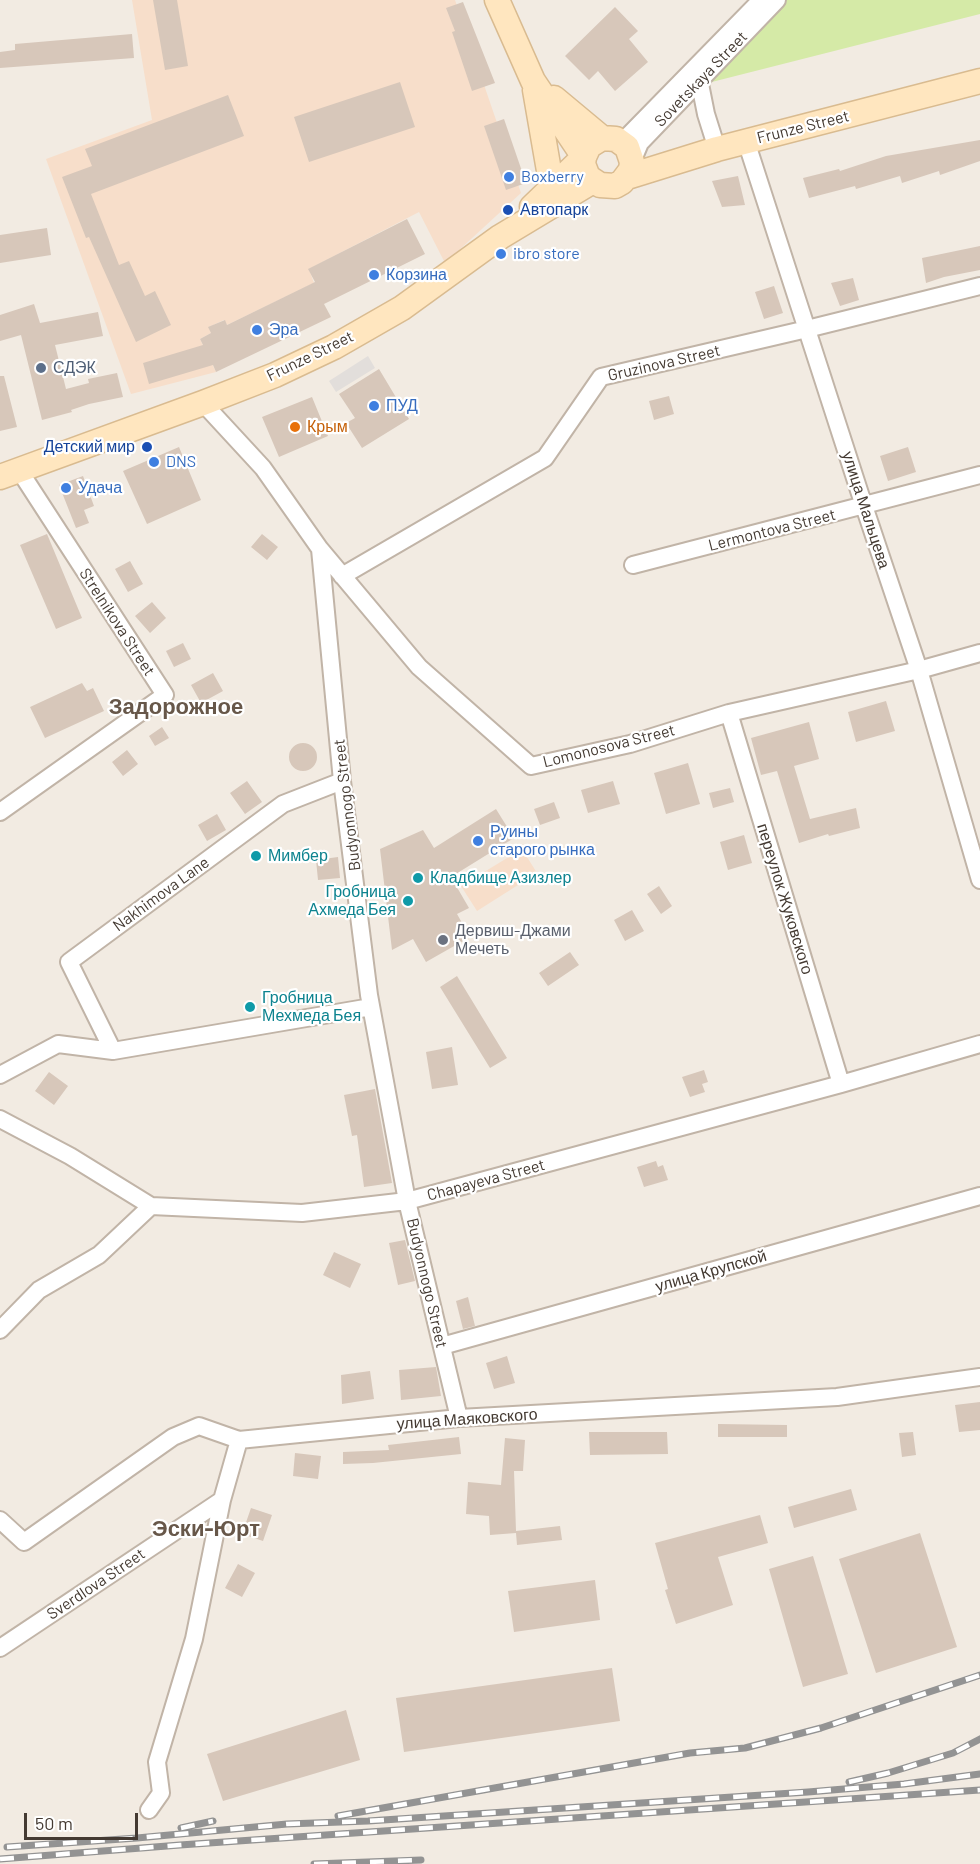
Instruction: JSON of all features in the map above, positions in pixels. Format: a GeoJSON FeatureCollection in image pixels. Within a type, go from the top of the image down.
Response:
{"type":"FeatureCollection","features":[{"type":"Feature","properties":{"kind":"main road"},"geometry":{"type":"LineString","coordinates":[[497,0],[533,81],[584,157],[585,171],[593,182]]}},
{"type":"Feature","properties":{"kind":"main road"},"geometry":{"type":"LineString","coordinates":[[533,81],[623,155]]}},
{"type":"Feature","properties":{"kind":"main road"},"geometry":{"type":"LineString","coordinates":[[533,81],[552,188]]}},
{"type":"Feature","properties":{"kind":"main road","name":"Frunze Street"},"geometry":{"type":"LineString","coordinates":[[10,473],[275,375],[334,347],[402,308],[500,237],[593,182],[607,187],[615,186],[623,155],[717,149],[980,81]]}},
{"type":"Feature","properties":{"kind":"main road"},"geometry":{"type":"LineString","coordinates":[[500,237],[584,157],[589,146],[623,155]]}},
{"type":"Feature","properties":{"kind":"street"},"geometry":{"type":"LineString","coordinates":[[717,149],[706,114],[698,73],[761,0]]}},
{"type":"Feature","properties":{"kind":"street","name":"Sovetskaya Street"},"geometry":{"type":"LineString","coordinates":[[623,155],[640,143],[698,73],[777,0]]}},
{"type":"Feature","properties":{"kind":"street","name":"улица Мальцева"},"geometry":{"type":"LineString","coordinates":[[746,141],[864,506],[974,835],[980,880]]}},
{"type":"Feature","properties":{"kind":"street","name":"Gruzinova Street"},"geometry":{"type":"LineString","coordinates":[[342,576],[545,458],[601,377],[980,286]]}},
{"type":"Feature","properties":{"kind":"street","name":"Budyonnogo Street"},"geometry":{"type":"LineString","coordinates":[[203,403],[263,468],[320,549],[342,781],[371,1007],[407,1201],[459,1418]]}},
{"type":"Feature","properties":{"kind":"street","name":"Strelnikova Street"},"geometry":{"type":"LineString","coordinates":[[0,812],[165,695],[10,473]]}},
{"type":"Feature","properties":{"kind":"street","name":"Lermontova Street"},"geometry":{"type":"LineString","coordinates":[[633,565],[980,475]]}},
{"type":"Feature","properties":{"kind":"street","name":"Lomonosova Street"},"geometry":{"type":"LineString","coordinates":[[320,549],[419,668],[531,766],[630,744],[729,713],[920,670],[980,653]]}},
{"type":"Feature","properties":{"kind":"street","name":"переулок Жуковского"},"geometry":{"type":"LineString","coordinates":[[729,713],[841,1084]]}},
{"type":"Feature","properties":{"kind":"street","name":"Nakhimova Lane"},"geometry":{"type":"LineString","coordinates":[[113,1051],[69,962],[283,804],[342,781]]}},
{"type":"Feature","properties":{"kind":"street"},"geometry":{"type":"LineString","coordinates":[[0,1075],[58,1044],[113,1051],[371,1007]]}},
{"type":"Feature","properties":{"kind":"street","name":"Chapayeva Street"},"geometry":{"type":"LineString","coordinates":[[0,1119],[70,1156],[151,1206],[302,1213],[407,1201],[841,1084],[980,1044]]}},
{"type":"Feature","properties":{"kind":"street","name":"улица Крупской"},"geometry":{"type":"LineString","coordinates":[[442,1346],[980,1196]]}},
{"type":"Feature","properties":{"kind":"street"},"geometry":{"type":"LineString","coordinates":[[0,1330],[39,1290],[99,1255],[151,1206]]}},
{"type":"Feature","properties":{"kind":"street","name":"улица Маяковского"},"geometry":{"type":"LineString","coordinates":[[0,1520],[24,1542],[173,1437],[199,1426],[238,1440],[459,1418],[837,1397],[980,1377]]}},
{"type":"Feature","properties":{"kind":"street"},"geometry":{"type":"LineString","coordinates":[[149,1810],[162,1793],[157,1762],[194,1639],[222,1500],[238,1440]]}},
{"type":"Feature","properties":{"kind":"street","name":"Sverdlova Street"},"geometry":{"type":"LineString","coordinates":[[0,1648],[222,1500]]}},
{"type":"Feature","properties":{"kind":"shaded area"},"geometry":{"type":"Polygon","coordinates":[[[132,0],[455,0],[521,193],[445,263],[419,212],[309,269],[314,283],[227,325],[224,320],[209,327],[211,333],[200,339],[216,372],[131,394],[46,159],[152,120],[132,0]]]}},
{"type":"Feature","properties":{"kind":"shaded area"},"geometry":{"type":"Polygon","coordinates":[[[368,356],[375,368],[336,392],[329,381],[368,356]]]}},
{"type":"Feature","properties":{"kind":"shaded area","name":"Руины старого рынка"},"geometry":{"type":"Polygon","coordinates":[[[522,849],[537,873],[477,911],[461,886],[522,849]]]}},
{"type":"Feature","properties":{"kind":"green space"},"geometry":{"type":"Polygon","coordinates":[[[784,0],[980,0],[980,14],[696,86],[784,0]]]}},
{"type":"Feature","properties":{"kind":"building"},"geometry":{"type":"Polygon","coordinates":[[[153,0],[177,0],[188,66],[165,70],[153,0]]]}},
{"type":"Feature","properties":{"kind":"building"},"geometry":{"type":"Polygon","coordinates":[[[463,2],[495,83],[472,91],[446,8],[463,2]]]}},
{"type":"Feature","properties":{"kind":"building"},"geometry":{"type":"Polygon","coordinates":[[[615,7],[638,31],[629,39],[648,62],[615,91],[598,71],[589,80],[565,56],[615,7]]]}},
{"type":"Feature","properties":{"kind":"building"},"geometry":{"type":"Polygon","coordinates":[[[132,34],[134,58],[0,68],[0,52],[15,50],[15,44],[132,34]]]}},
{"type":"Feature","properties":{"kind":"building"},"geometry":{"type":"Polygon","coordinates":[[[400,82],[415,127],[309,162],[294,117],[400,82]]]}},
{"type":"Feature","properties":{"kind":"building"},"geometry":{"type":"Polygon","coordinates":[[[228,95],[244,136],[91,194],[119,265],[129,261],[145,296],[155,291],[171,325],[136,342],[89,237],[86,238],[62,177],[92,166],[85,149],[228,95]]]}},
{"type":"Feature","properties":{"kind":"building"},"geometry":{"type":"Polygon","coordinates":[[[504,119],[526,183],[506,190],[484,126],[504,119]]]}},
{"type":"Feature","properties":{"kind":"building"},"geometry":{"type":"Polygon","coordinates":[[[980,140],[980,161],[940,175],[939,171],[902,183],[900,176],[856,189],[855,186],[809,198],[803,178],[839,169],[840,171],[886,156],[980,140]]]}},
{"type":"Feature","properties":{"kind":"building"},"geometry":{"type":"Polygon","coordinates":[[[738,176],[745,205],[722,207],[712,181],[738,176]]]}},
{"type":"Feature","properties":{"kind":"building"},"geometry":{"type":"Polygon","coordinates":[[[407,219],[425,254],[324,304],[331,317],[216,372],[213,365],[149,384],[143,363],[203,345],[200,339],[211,333],[208,327],[225,320],[227,325],[315,282],[308,269],[407,219]]]}},
{"type":"Feature","properties":{"kind":"building"},"geometry":{"type":"Polygon","coordinates":[[[47,228],[51,255],[0,263],[0,235],[47,228]]]}},
{"type":"Feature","properties":{"kind":"building"},"geometry":{"type":"Polygon","coordinates":[[[980,246],[980,270],[926,283],[922,258],[980,246]]]}},
{"type":"Feature","properties":{"kind":"building"},"geometry":{"type":"Polygon","coordinates":[[[853,278],[859,300],[840,306],[831,283],[853,278]]]}},
{"type":"Feature","properties":{"kind":"building"},"geometry":{"type":"Polygon","coordinates":[[[774,286],[783,313],[764,319],[755,292],[774,286]]]}},
{"type":"Feature","properties":{"kind":"building"},"geometry":{"type":"Polygon","coordinates":[[[34,304],[40,323],[98,312],[103,336],[55,345],[66,389],[89,383],[88,379],[117,373],[123,397],[89,404],[71,410],[72,412],[42,420],[21,335],[0,341],[0,315],[34,304]]]}},
{"type":"Feature","properties":{"kind":"building","name":"ПУД"},"geometry":{"type":"Polygon","coordinates":[[[379,369],[409,419],[362,448],[346,423],[355,418],[339,394],[379,369]]]}},
{"type":"Feature","properties":{"kind":"building"},"geometry":{"type":"Polygon","coordinates":[[[0,376],[4,376],[17,427],[0,431],[0,376]]]}},
{"type":"Feature","properties":{"kind":"building"},"geometry":{"type":"Polygon","coordinates":[[[669,396],[674,414],[654,420],[649,401],[669,396]]]}},
{"type":"Feature","properties":{"kind":"building","name":"Крым"},"geometry":{"type":"Polygon","coordinates":[[[312,397],[328,436],[279,457],[262,417],[312,397]]]}},
{"type":"Feature","properties":{"kind":"building"},"geometry":{"type":"Polygon","coordinates":[[[179,447],[201,500],[147,524],[123,471],[179,447]]]}},
{"type":"Feature","properties":{"kind":"building"},"geometry":{"type":"Polygon","coordinates":[[[908,447],[916,472],[888,481],[880,456],[908,447]]]}},
{"type":"Feature","properties":{"kind":"building"},"geometry":{"type":"Polygon","coordinates":[[[83,476],[94,506],[84,510],[89,523],[76,528],[59,485],[83,476]]]}},
{"type":"Feature","properties":{"kind":"building"},"geometry":{"type":"Polygon","coordinates":[[[47,534],[82,618],[56,629],[20,545],[47,534]]]}},
{"type":"Feature","properties":{"kind":"building"},"geometry":{"type":"Polygon","coordinates":[[[262,534],[278,547],[267,560],[251,547],[262,534]]]}},
{"type":"Feature","properties":{"kind":"building"},"geometry":{"type":"Polygon","coordinates":[[[130,561],[143,584],[128,592],[115,569],[130,561]]]}},
{"type":"Feature","properties":{"kind":"building"},"geometry":{"type":"Polygon","coordinates":[[[152,602],[166,618],[150,633],[135,616],[152,602]]]}},
{"type":"Feature","properties":{"kind":"building"},"geometry":{"type":"Polygon","coordinates":[[[183,643],[191,659],[174,667],[166,651],[183,643]]]}},
{"type":"Feature","properties":{"kind":"building"},"geometry":{"type":"Polygon","coordinates":[[[213,673],[223,691],[201,703],[191,685],[213,673]]]}},
{"type":"Feature","properties":{"kind":"building"},"geometry":{"type":"Polygon","coordinates":[[[82,683],[87,691],[93,688],[104,711],[45,738],[30,707],[82,683]]]}},
{"type":"Feature","properties":{"kind":"building"},"geometry":{"type":"Polygon","coordinates":[[[886,701],[895,731],[856,742],[848,712],[886,701]]]}},
{"type":"Feature","properties":{"kind":"building"},"geometry":{"type":"Polygon","coordinates":[[[809,722],[819,759],[794,766],[810,819],[856,808],[860,828],[829,836],[828,834],[799,843],[777,771],[761,775],[751,738],[809,722]]]}},
{"type":"Feature","properties":{"kind":"building"},"geometry":{"type":"Polygon","coordinates":[[[162,727],[169,738],[155,746],[149,736],[162,727]]]}},
{"type":"Feature","properties":{"kind":"building"},"geometry":{"type":"Polygon","coordinates":[[[303,743],[313,747],[317,757],[313,767],[303,771],[293,767],[289,757],[293,747],[303,743]]]}},
{"type":"Feature","properties":{"kind":"building"},"geometry":{"type":"Polygon","coordinates":[[[127,750],[138,764],[123,776],[112,762],[127,750]]]}},
{"type":"Feature","properties":{"kind":"building"},"geometry":{"type":"Polygon","coordinates":[[[688,763],[700,804],[666,814],[654,773],[688,763]]]}},
{"type":"Feature","properties":{"kind":"building"},"geometry":{"type":"Polygon","coordinates":[[[247,781],[262,802],[245,814],[230,793],[247,781]]]}},
{"type":"Feature","properties":{"kind":"building"},"geometry":{"type":"Polygon","coordinates":[[[613,781],[620,804],[588,813],[581,790],[613,781]]]}},
{"type":"Feature","properties":{"kind":"building"},"geometry":{"type":"Polygon","coordinates":[[[730,788],[734,802],[713,808],[709,793],[730,788]]]}},
{"type":"Feature","properties":{"kind":"building"},"geometry":{"type":"Polygon","coordinates":[[[554,802],[560,818],[540,825],[534,809],[554,802]]]}},
{"type":"Feature","properties":{"kind":"building","name":"Кладбище Азизлер"},"geometry":{"type":"Polygon","coordinates":[[[496,809],[514,838],[451,877],[469,908],[457,914],[470,937],[426,962],[413,939],[392,950],[380,849],[423,830],[434,848],[496,809]]]}},
{"type":"Feature","properties":{"kind":"building"},"geometry":{"type":"Polygon","coordinates":[[[217,814],[226,830],[207,841],[198,825],[217,814]]]}},
{"type":"Feature","properties":{"kind":"building"},"geometry":{"type":"Polygon","coordinates":[[[744,835],[752,863],[728,870],[720,842],[744,835]]]}},
{"type":"Feature","properties":{"kind":"building"},"geometry":{"type":"Polygon","coordinates":[[[338,857],[340,878],[318,880],[316,860],[338,857]]]}},
{"type":"Feature","properties":{"kind":"building"},"geometry":{"type":"Polygon","coordinates":[[[659,886],[672,906],[661,914],[647,894],[659,886]]]}},
{"type":"Feature","properties":{"kind":"building"},"geometry":{"type":"Polygon","coordinates":[[[632,910],[644,931],[625,941],[614,920],[632,910]]]}},
{"type":"Feature","properties":{"kind":"building"},"geometry":{"type":"Polygon","coordinates":[[[570,952],[579,965],[548,986],[539,973],[570,952]]]}},
{"type":"Feature","properties":{"kind":"building"},"geometry":{"type":"Polygon","coordinates":[[[457,976],[507,1058],[490,1068],[440,987],[457,976]]]}},
{"type":"Feature","properties":{"kind":"building"},"geometry":{"type":"Polygon","coordinates":[[[452,1047],[458,1085],[432,1089],[426,1052],[452,1047]]]}},
{"type":"Feature","properties":{"kind":"building"},"geometry":{"type":"Polygon","coordinates":[[[704,1070],[708,1082],[702,1084],[705,1092],[690,1097],[682,1077],[704,1070]]]}},
{"type":"Feature","properties":{"kind":"building"},"geometry":{"type":"Polygon","coordinates":[[[49,1072],[68,1086],[54,1105],[35,1091],[49,1072]]]}},
{"type":"Feature","properties":{"kind":"building"},"geometry":{"type":"Polygon","coordinates":[[[375,1089],[392,1183],[364,1187],[357,1135],[352,1136],[344,1095],[375,1089]]]}},
{"type":"Feature","properties":{"kind":"building"},"geometry":{"type":"Polygon","coordinates":[[[656,1161],[658,1167],[663,1165],[668,1180],[644,1187],[637,1167],[656,1161]]]}},
{"type":"Feature","properties":{"kind":"building"},"geometry":{"type":"Polygon","coordinates":[[[405,1240],[415,1281],[398,1285],[389,1243],[405,1240]]]}},
{"type":"Feature","properties":{"kind":"building"},"geometry":{"type":"Polygon","coordinates":[[[334,1252],[361,1264],[350,1288],[323,1275],[334,1252]]]}},
{"type":"Feature","properties":{"kind":"building"},"geometry":{"type":"Polygon","coordinates":[[[468,1297],[475,1326],[463,1329],[456,1301],[468,1297]]]}},
{"type":"Feature","properties":{"kind":"building"},"geometry":{"type":"Polygon","coordinates":[[[507,1356],[515,1383],[494,1389],[486,1363],[507,1356]]]}},
{"type":"Feature","properties":{"kind":"building"},"geometry":{"type":"Polygon","coordinates":[[[436,1367],[441,1396],[401,1400],[399,1370],[436,1367]]]}},
{"type":"Feature","properties":{"kind":"building"},"geometry":{"type":"Polygon","coordinates":[[[370,1371],[374,1399],[342,1404],[341,1375],[370,1371]]]}},
{"type":"Feature","properties":{"kind":"building"},"geometry":{"type":"Polygon","coordinates":[[[980,1402],[980,1430],[959,1432],[955,1405],[980,1402]]]}},
{"type":"Feature","properties":{"kind":"building"},"geometry":{"type":"Polygon","coordinates":[[[718,1424],[787,1425],[787,1437],[718,1437],[718,1424]]]}},
{"type":"Feature","properties":{"kind":"building"},"geometry":{"type":"Polygon","coordinates":[[[589,1432],[667,1432],[668,1454],[590,1455],[589,1432]]]}},
{"type":"Feature","properties":{"kind":"building"},"geometry":{"type":"Polygon","coordinates":[[[913,1432],[916,1455],[902,1457],[899,1433],[913,1432]]]}},
{"type":"Feature","properties":{"kind":"building"},"geometry":{"type":"Polygon","coordinates":[[[459,1437],[461,1454],[343,1464],[343,1452],[389,1450],[388,1445],[459,1437]]]}},
{"type":"Feature","properties":{"kind":"building"},"geometry":{"type":"Polygon","coordinates":[[[505,1438],[525,1440],[523,1471],[514,1471],[516,1531],[560,1526],[562,1540],[517,1545],[516,1533],[490,1535],[489,1516],[466,1514],[468,1482],[501,1485],[505,1438]]]}},
{"type":"Feature","properties":{"kind":"building"},"geometry":{"type":"Polygon","coordinates":[[[295,1453],[321,1456],[318,1479],[293,1476],[295,1453]]]}},
{"type":"Feature","properties":{"kind":"building"},"geometry":{"type":"Polygon","coordinates":[[[851,1489],[857,1510],[794,1528],[788,1507],[851,1489]]]}},
{"type":"Feature","properties":{"kind":"building"},"geometry":{"type":"Polygon","coordinates":[[[251,1508],[272,1515],[263,1541],[242,1534],[251,1508]]]}},
{"type":"Feature","properties":{"kind":"building"},"geometry":{"type":"Polygon","coordinates":[[[760,1515],[768,1543],[718,1557],[733,1605],[676,1624],[665,1590],[668,1589],[655,1543],[760,1515]]]}},
{"type":"Feature","properties":{"kind":"building"},"geometry":{"type":"Polygon","coordinates":[[[920,1533],[957,1647],[876,1673],[839,1559],[920,1533]]]}},
{"type":"Feature","properties":{"kind":"building"},"geometry":{"type":"Polygon","coordinates":[[[813,1556],[848,1674],[803,1687],[769,1569],[813,1556]]]}},
{"type":"Feature","properties":{"kind":"building"},"geometry":{"type":"Polygon","coordinates":[[[238,1564],[255,1573],[242,1597],[225,1588],[238,1564]]]}},
{"type":"Feature","properties":{"kind":"building"},"geometry":{"type":"Polygon","coordinates":[[[595,1580],[600,1620],[514,1632],[508,1591],[595,1580]]]}},
{"type":"Feature","properties":{"kind":"building"},"geometry":{"type":"Polygon","coordinates":[[[612,1668],[620,1721],[404,1752],[396,1698],[612,1668]]]}},
{"type":"Feature","properties":{"kind":"building"},"geometry":{"type":"Polygon","coordinates":[[[346,1710],[360,1760],[223,1801],[207,1754],[346,1710]]]}},
{"type":"Feature","properties":{"kind":"railway"},"geometry":{"type":"LineString","coordinates":[[338,1816],[690,1753],[745,1748],[821,1728],[980,1675]]}},
{"type":"Feature","properties":{"kind":"railway"},"geometry":{"type":"LineString","coordinates":[[849,1782],[888,1773],[953,1753],[980,1739]]}},
{"type":"Feature","properties":{"kind":"railway"},"geometry":{"type":"LineString","coordinates":[[7,1847],[287,1824],[368,1821],[808,1792],[904,1784],[980,1774]]}},
{"type":"Feature","properties":{"kind":"railway"},"geometry":{"type":"LineString","coordinates":[[0,1859],[980,1790]]}},
{"type":"Feature","properties":{"kind":"railway"},"geometry":{"type":"LineString","coordinates":[[181,1828],[213,1821]]}},
{"type":"Feature","properties":{"kind":"railway"},"geometry":{"type":"LineString","coordinates":[[314,1864],[421,1860]]}},
{"type":"Feature","properties":{"kind":"place","name":"Boxberry"},"geometry":{"type":"Point","coordinates":[509,177]}},
{"type":"Feature","properties":{"kind":"place","name":"Автопарк"},"geometry":{"type":"Point","coordinates":[508,210]}},
{"type":"Feature","properties":{"kind":"place","name":"ibro store"},"geometry":{"type":"Point","coordinates":[501,254]}},
{"type":"Feature","properties":{"kind":"place","name":"Корзина"},"geometry":{"type":"Point","coordinates":[374,275]}},
{"type":"Feature","properties":{"kind":"place","name":"Эра"},"geometry":{"type":"Point","coordinates":[257,330]}},
{"type":"Feature","properties":{"kind":"place","name":"СДЭК"},"geometry":{"type":"Point","coordinates":[41,368]}},
{"type":"Feature","properties":{"kind":"place","name":"ПУД"},"geometry":{"type":"Point","coordinates":[374,406]}},
{"type":"Feature","properties":{"kind":"place","name":"Крым"},"geometry":{"type":"Point","coordinates":[295,427]}},
{"type":"Feature","properties":{"kind":"place","name":"Детский мир"},"geometry":{"type":"Point","coordinates":[147,447]}},
{"type":"Feature","properties":{"kind":"place","name":"DNS"},"geometry":{"type":"Point","coordinates":[154,462]}},
{"type":"Feature","properties":{"kind":"place","name":"Удача"},"geometry":{"type":"Point","coordinates":[66,488]}},
{"type":"Feature","properties":{"kind":"place","name":"Руины старого рынка"},"geometry":{"type":"Point","coordinates":[478,841]}},
{"type":"Feature","properties":{"kind":"place","name":"Мимбер"},"geometry":{"type":"Point","coordinates":[256,856]}},
{"type":"Feature","properties":{"kind":"place","name":"Кладбище Азизлер"},"geometry":{"type":"Point","coordinates":[418,878]}},
{"type":"Feature","properties":{"kind":"place","name":"Гробница Ахмеда Бея"},"geometry":{"type":"Point","coordinates":[408,901]}},
{"type":"Feature","properties":{"kind":"place","name":"Дервиш-Джами Мечеть"},"geometry":{"type":"Point","coordinates":[443,940]}},
{"type":"Feature","properties":{"kind":"place","name":"Гробница Мехмеда Бея"},"geometry":{"type":"Point","coordinates":[250,1007]}},
{"type":"Feature","properties":{"kind":"district","name":"Задорожное"},"geometry":{"type":"Point","coordinates":[176,707]}},
{"type":"Feature","properties":{"kind":"district","name":"Эски-Юрт"},"geometry":{"type":"Point","coordinates":[206,1529]}}]}
